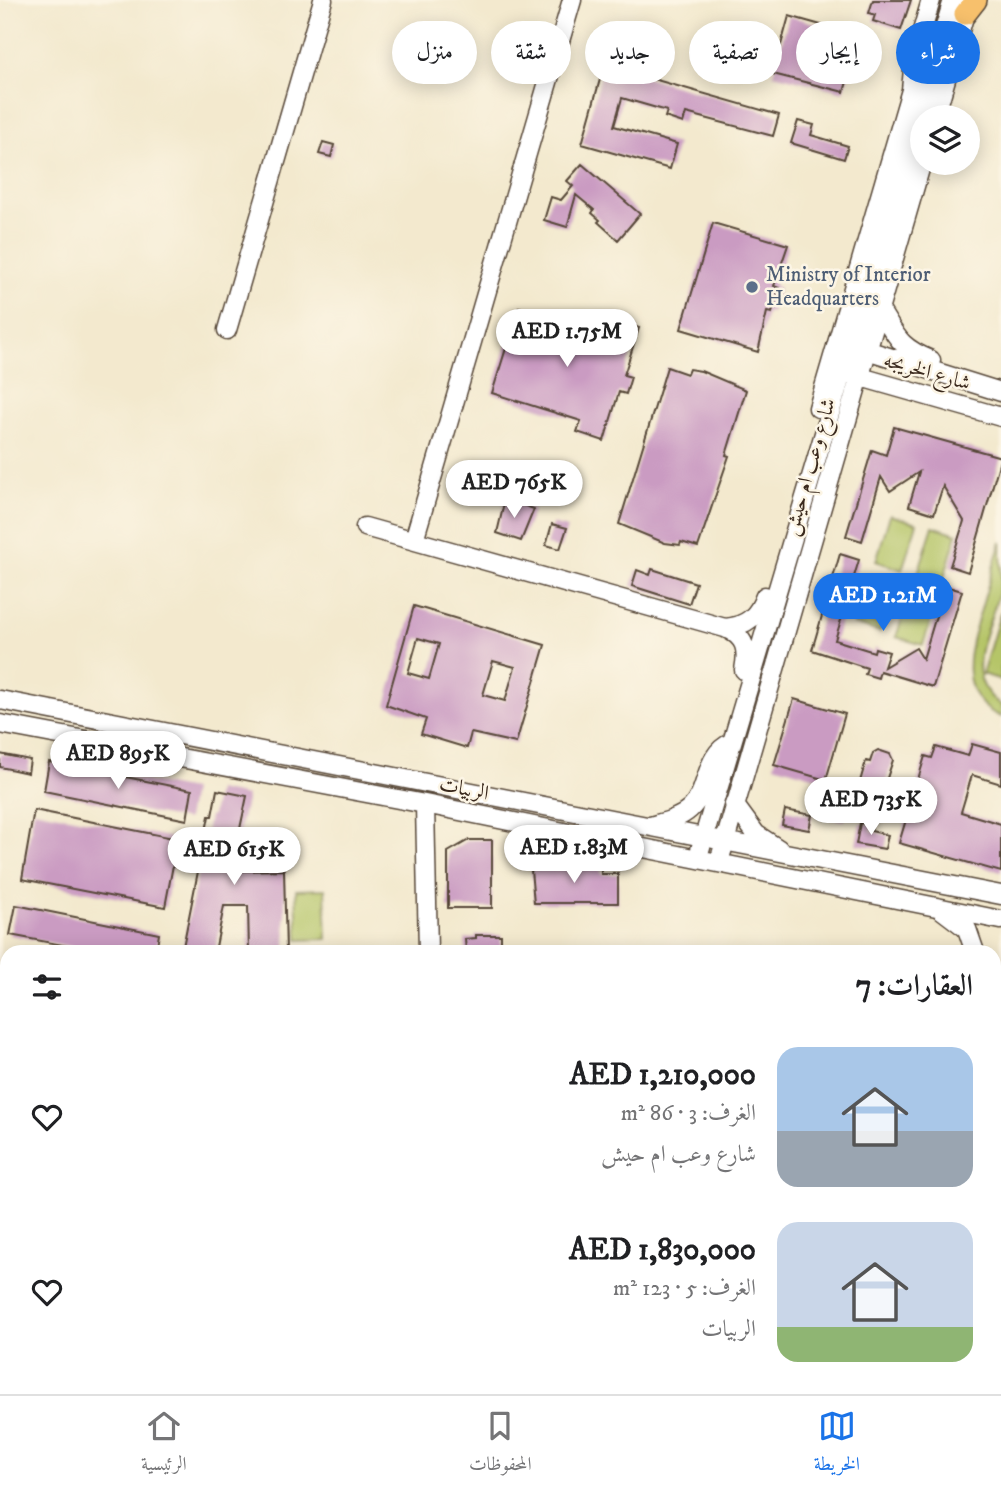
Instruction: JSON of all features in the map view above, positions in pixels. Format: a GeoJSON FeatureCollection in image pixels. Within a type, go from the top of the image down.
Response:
{"type":"FeatureCollection","features":[{"type":"Feature","properties":{"kind":"street"},"geometry":{"type":"LineString","coordinates":[[227,330],[323,0]]}},
{"type":"Feature","properties":{"kind":"street"},"geometry":{"type":"LineString","coordinates":[[414,540],[572,0]]}},
{"type":"Feature","properties":{"kind":"street","name":"شارع وعب ام حيش"},"geometry":{"type":"LineString","coordinates":[[795,526],[793,501],[796,482],[911,90],[914,59],[931,0]]}},
{"type":"Feature","properties":{"kind":"street","name":"شارع وعب ام حيش"},"geometry":{"type":"LineString","coordinates":[[938,105],[966,3]]}},
{"type":"Feature","properties":{"kind":"street","name":"شارع وعب ام حيش"},"geometry":{"type":"LineString","coordinates":[[697,860],[894,198],[966,3]]}},
{"type":"Feature","properties":{"kind":"street","name":"شارع وعب ام حيش"},"geometry":{"type":"LineString","coordinates":[[718,865],[734,804],[791,638],[867,350],[918,175]]}},
{"type":"Feature","properties":{"kind":"street"},"geometry":{"type":"LineString","coordinates":[[885,176],[894,198]]}},
{"type":"Feature","properties":{"kind":"street"},"geometry":{"type":"LineString","coordinates":[[880,310],[892,334],[905,348],[957,370],[981,385]]}},
{"type":"Feature","properties":{"kind":"street","name":"شارع الخريجه"},"geometry":{"type":"LineString","coordinates":[[849,345],[1001,392]]}},
{"type":"Feature","properties":{"kind":"street","name":"شارع الخريجه"},"geometry":{"type":"LineString","coordinates":[[841,371],[1001,417]]}},
{"type":"Feature","properties":{"kind":"street"},"geometry":{"type":"LineString","coordinates":[[365,527],[725,628],[739,635],[746,648],[740,687],[744,701]]}},
{"type":"Feature","properties":{"kind":"street"},"geometry":{"type":"LineString","coordinates":[[725,628],[740,626],[753,618],[772,579],[783,568]]}},
{"type":"Feature","properties":{"kind":"street","name":"الربيات"},"geometry":{"type":"LineString","coordinates":[[0,700],[723,843],[1001,895]]}},
{"type":"Feature","properties":{"kind":"street","name":"الربيات"},"geometry":{"type":"LineString","coordinates":[[0,724],[425,804],[1001,921]]}},
{"type":"Feature","properties":{"kind":"street"},"geometry":{"type":"LineString","coordinates":[[646,827],[690,810],[700,796],[712,759],[732,741]]}},
{"type":"Feature","properties":{"kind":"street"},"geometry":{"type":"LineString","coordinates":[[425,804],[428,945]]}},
{"type":"Feature","properties":{"kind":"street"},"geometry":{"type":"LineString","coordinates":[[734,804],[756,834],[791,855]]}},
{"type":"Feature","properties":{"kind":"street"},"geometry":{"type":"LineString","coordinates":[[935,906],[967,929],[973,945]]}},
{"type":"Feature","properties":{"kind":"street"},"geometry":{"type":"LineString","coordinates":[[978,945],[985,932],[1001,921]]}},
{"type":"Feature","properties":{"kind":"green space"},"geometry":{"type":"Polygon","coordinates":[[[890,515],[917,523],[902,570],[876,561],[890,515]]]}},
{"type":"Feature","properties":{"kind":"green space"},"geometry":{"type":"Polygon","coordinates":[[[933,526],[957,534],[943,581],[918,573],[933,526]]]}},
{"type":"Feature","properties":{"kind":"green space"},"geometry":{"type":"Polygon","coordinates":[[[1001,542],[1001,580],[979,662],[981,678],[987,692],[1001,705],[1001,717],[986,708],[976,696],[970,682],[969,668],[973,637],[1001,542]]]}},
{"type":"Feature","properties":{"kind":"green space"},"geometry":{"type":"Polygon","coordinates":[[[868,577],[895,586],[880,632],[853,624],[868,577]]]}},
{"type":"Feature","properties":{"kind":"green space"},"geometry":{"type":"Polygon","coordinates":[[[911,590],[938,598],[923,645],[896,637],[911,590]]]}},
{"type":"Feature","properties":{"kind":"green space"},"geometry":{"type":"Polygon","coordinates":[[[1001,611],[1001,680],[982,674],[1001,611]]]}},
{"type":"Feature","properties":{"kind":"green space"},"geometry":{"type":"Polygon","coordinates":[[[325,889],[327,939],[298,940],[296,890],[325,889]]]}},
{"type":"Feature","properties":{"kind":"building"},"geometry":{"type":"Polygon","coordinates":[[[873,0],[911,0],[904,21],[896,21],[896,28],[882,24],[882,21],[873,21],[875,15],[869,13],[873,0]]]}},
{"type":"Feature","properties":{"kind":"building"},"geometry":{"type":"Polygon","coordinates":[[[789,16],[807,21],[796,21],[796,80],[782,76],[782,41],[789,16]]]}},
{"type":"Feature","properties":{"kind":"building"},"geometry":{"type":"Polygon","coordinates":[[[599,84],[670,84],[779,115],[773,136],[686,113],[683,123],[665,117],[667,111],[622,98],[614,126],[677,144],[670,169],[582,144],[599,84]]]}},
{"type":"Feature","properties":{"kind":"building"},"geometry":{"type":"Polygon","coordinates":[[[812,84],[846,84],[844,92],[812,84]]]}},
{"type":"Feature","properties":{"kind":"building"},"geometry":{"type":"Polygon","coordinates":[[[798,121],[814,125],[811,135],[848,146],[844,159],[791,143],[798,121]]]}},
{"type":"Feature","properties":{"kind":"building"},"geometry":{"type":"Polygon","coordinates":[[[323,142],[334,145],[331,157],[319,154],[323,142]]]}},
{"type":"Feature","properties":{"kind":"building"},"geometry":{"type":"Polygon","coordinates":[[[582,164],[640,214],[618,240],[598,222],[600,220],[592,213],[594,210],[576,195],[567,227],[544,220],[551,197],[561,200],[573,186],[567,181],[582,164]]]}},
{"type":"Feature","properties":{"kind":"building","name":"Ministry of Interior Headquarters"},"geometry":{"type":"Polygon","coordinates":[[[713,223],[788,245],[774,286],[779,288],[772,313],[767,312],[758,352],[681,329],[713,223]]]}},
{"type":"Feature","properties":{"kind":"building"},"geometry":{"type":"Polygon","coordinates":[[[519,307],[606,335],[611,320],[639,328],[624,375],[631,377],[626,394],[619,392],[604,441],[577,432],[581,421],[492,393],[519,307]]]}},
{"type":"Feature","properties":{"kind":"building"},"geometry":{"type":"Polygon","coordinates":[[[667,367],[687,374],[689,369],[701,371],[746,390],[726,455],[729,456],[698,547],[681,542],[680,545],[665,543],[619,524],[667,367]]]}},
{"type":"Feature","properties":{"kind":"building"},"geometry":{"type":"Polygon","coordinates":[[[894,427],[1001,457],[968,572],[950,566],[964,521],[943,486],[934,514],[909,506],[919,472],[890,491],[881,477],[862,541],[846,536],[872,450],[886,455],[894,427]]]}},
{"type":"Feature","properties":{"kind":"building"},"geometry":{"type":"Polygon","coordinates":[[[466,466],[480,471],[477,482],[462,477],[466,466]]]}},
{"type":"Feature","properties":{"kind":"building"},"geometry":{"type":"Polygon","coordinates":[[[505,499],[534,509],[521,541],[497,533],[505,499]]]}},
{"type":"Feature","properties":{"kind":"building"},"geometry":{"type":"Polygon","coordinates":[[[552,524],[567,528],[560,549],[546,545],[552,524]]]}},
{"type":"Feature","properties":{"kind":"building"},"geometry":{"type":"Polygon","coordinates":[[[840,554],[859,560],[835,640],[874,652],[875,648],[889,652],[884,667],[916,648],[923,659],[945,586],[962,591],[933,687],[880,671],[878,678],[865,674],[867,668],[812,650],[840,554]]]}},
{"type":"Feature","properties":{"kind":"building"},"geometry":{"type":"Polygon","coordinates":[[[652,569],[696,583],[689,604],[632,586],[637,570],[650,575],[652,569]]]}},
{"type":"Feature","properties":{"kind":"building"},"geometry":{"type":"Polygon","coordinates":[[[414,606],[545,645],[516,743],[471,733],[467,748],[421,734],[426,719],[386,705],[414,606]],[[418,638],[408,673],[429,679],[439,644],[418,638]],[[493,661],[483,695],[505,701],[515,667],[493,661]]]}},
{"type":"Feature","properties":{"kind":"building"},"geometry":{"type":"Polygon","coordinates":[[[794,699],[845,714],[826,780],[774,765],[794,699]]]}},
{"type":"Feature","properties":{"kind":"building"},"geometry":{"type":"Polygon","coordinates":[[[972,744],[1001,752],[1001,784],[972,775],[961,812],[1001,824],[1001,872],[899,843],[925,756],[932,758],[936,747],[968,756],[972,744]]]}},
{"type":"Feature","properties":{"kind":"building"},"geometry":{"type":"Polygon","coordinates":[[[878,750],[890,754],[893,760],[882,793],[859,785],[866,761],[870,762],[873,753],[878,750]]]}},
{"type":"Feature","properties":{"kind":"building"},"geometry":{"type":"Polygon","coordinates":[[[0,754],[30,760],[28,773],[0,767],[0,754]]]}},
{"type":"Feature","properties":{"kind":"building"},"geometry":{"type":"Polygon","coordinates":[[[49,762],[192,790],[187,820],[44,791],[49,762]]]}},
{"type":"Feature","properties":{"kind":"building"},"geometry":{"type":"Polygon","coordinates":[[[217,790],[247,796],[231,871],[284,870],[286,945],[249,945],[248,906],[224,906],[216,945],[183,945],[209,816],[212,816],[217,790]]]}},
{"type":"Feature","properties":{"kind":"building"},"geometry":{"type":"Polygon","coordinates":[[[825,803],[846,807],[844,821],[822,817],[825,803]]]}},
{"type":"Feature","properties":{"kind":"building"},"geometry":{"type":"Polygon","coordinates":[[[34,810],[178,839],[165,907],[22,879],[34,810]]]}},
{"type":"Feature","properties":{"kind":"building"},"geometry":{"type":"Polygon","coordinates":[[[785,810],[812,815],[809,830],[782,825],[785,810]]]}},
{"type":"Feature","properties":{"kind":"building"},"geometry":{"type":"Polygon","coordinates":[[[860,823],[872,825],[871,831],[888,835],[885,849],[856,844],[860,823]]]}},
{"type":"Feature","properties":{"kind":"building"},"geometry":{"type":"Polygon","coordinates":[[[469,840],[492,840],[492,908],[448,908],[448,852],[469,840]]]}},
{"type":"Feature","properties":{"kind":"building"},"geometry":{"type":"Polygon","coordinates":[[[561,857],[601,869],[601,874],[618,874],[618,903],[534,903],[531,870],[559,869],[561,857]]]}},
{"type":"Feature","properties":{"kind":"building"},"geometry":{"type":"Polygon","coordinates":[[[16,905],[159,934],[157,945],[62,945],[10,935],[16,905]]]}},
{"type":"Feature","properties":{"kind":"building"},"geometry":{"type":"Polygon","coordinates":[[[476,935],[501,935],[501,945],[465,945],[465,939],[476,938],[476,935]]]}},
{"type":"Feature","properties":{"kind":"place","name":"Ministry of Interior Headquarters"},"geometry":{"type":"Point","coordinates":[752,287]}}]}
